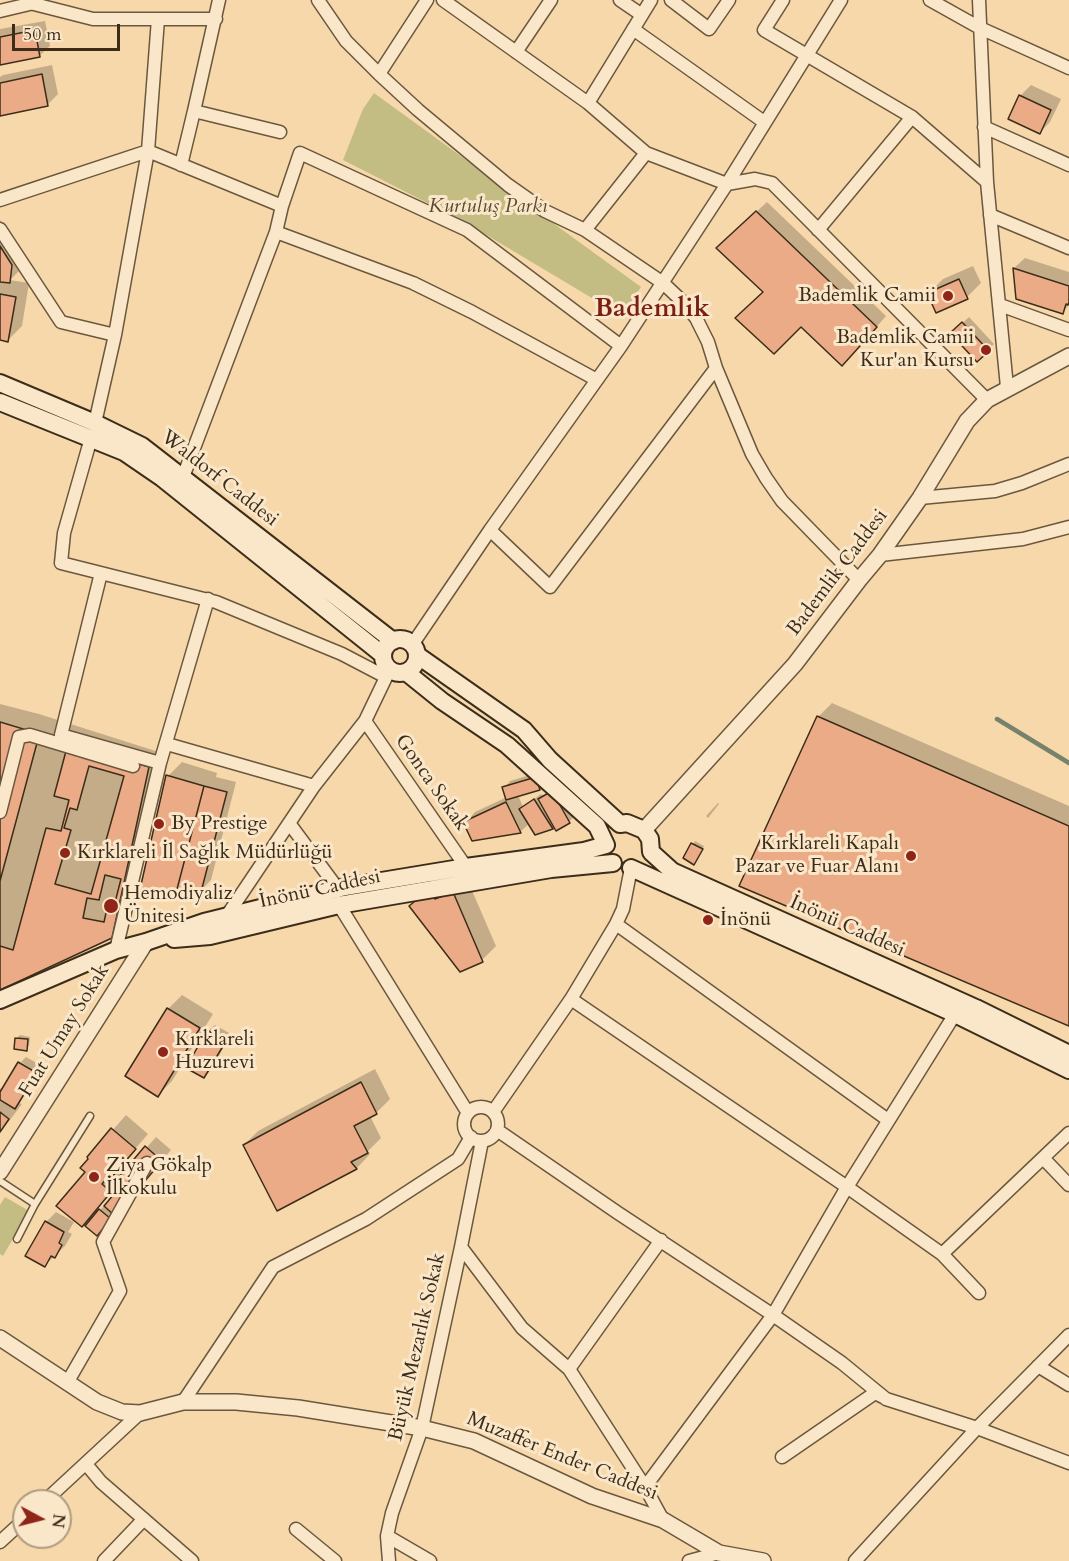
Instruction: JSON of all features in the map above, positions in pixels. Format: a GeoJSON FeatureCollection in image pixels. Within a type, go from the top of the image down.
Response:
{"type":"FeatureCollection","features":[{"type":"Feature","properties":{"kind":"main road","name":"Waldorf Caddesi"},"geometry":{"type":"LineString","coordinates":[[0,383],[93,430],[162,478],[391,669],[507,745],[597,826],[606,845]]}},
{"type":"Feature","properties":{"kind":"main road","name":"Waldorf Caddesi"},"geometry":{"type":"LineString","coordinates":[[0,402],[142,446],[393,641]]}},
{"type":"Feature","properties":{"kind":"main road"},"geometry":{"type":"LineString","coordinates":[[415,650],[414,665],[391,669],[388,645],[393,641],[403,640],[524,730],[550,760],[623,824],[644,830],[650,839],[651,852],[646,861],[631,868],[614,862],[606,845],[609,833],[623,824]]}},
{"type":"Feature","properties":{"kind":"main road","name":"İnönü Caddesi"},"geometry":{"type":"LineString","coordinates":[[146,942],[210,936],[338,897],[466,867],[584,851],[606,845]]}},
{"type":"Feature","properties":{"kind":"main road","name":"İnönü Caddesi"},"geometry":{"type":"LineString","coordinates":[[651,852],[672,871],[976,1008],[1069,1053]]}},
{"type":"Feature","properties":{"kind":"main road","name":"İnönü Caddesi"},"geometry":{"type":"LineString","coordinates":[[146,942],[204,922],[338,897],[614,862]]}},
{"type":"Feature","properties":{"kind":"main road","name":"İnönü Caddesi"},"geometry":{"type":"LineString","coordinates":[[631,868],[955,1014],[1069,1070]]}},
{"type":"Feature","properties":{"kind":"main road"},"geometry":{"type":"LineString","coordinates":[[0,1000],[116,950],[146,942]]}},
{"type":"Feature","properties":{"kind":"street"},"geometry":{"type":"LineString","coordinates":[[0,11],[45,0]]}},
{"type":"Feature","properties":{"kind":"street"},"geometry":{"type":"LineString","coordinates":[[181,165],[219,0]]}},
{"type":"Feature","properties":{"kind":"street"},"geometry":{"type":"LineString","coordinates":[[318,0],[346,40],[379,74],[418,110],[508,185],[545,211],[585,230],[663,283],[682,301],[696,318],[708,342],[716,368],[752,454],[771,486],[804,526],[859,580]]}},
{"type":"Feature","properties":{"kind":"street"},"geometry":{"type":"LineString","coordinates":[[379,74],[427,0]]}},
{"type":"Feature","properties":{"kind":"street"},"geometry":{"type":"LineString","coordinates":[[443,0],[588,103],[646,153],[727,184],[755,178],[772,183],[987,400]]}},
{"type":"Feature","properties":{"kind":"street"},"geometry":{"type":"LineString","coordinates":[[516,52],[551,0]]}},
{"type":"Feature","properties":{"kind":"street"},"geometry":{"type":"LineString","coordinates":[[620,0],[642,15]]}},
{"type":"Feature","properties":{"kind":"street"},"geometry":{"type":"LineString","coordinates":[[588,103],[651,0]]}},
{"type":"Feature","properties":{"kind":"street"},"geometry":{"type":"LineString","coordinates":[[670,0],[709,29],[729,0]]}},
{"type":"Feature","properties":{"kind":"street"},"geometry":{"type":"LineString","coordinates":[[783,0],[764,30],[912,117],[987,182]]}},
{"type":"Feature","properties":{"kind":"street"},"geometry":{"type":"LineString","coordinates":[[415,650],[490,530],[663,283],[841,0]]}},
{"type":"Feature","properties":{"kind":"street"},"geometry":{"type":"LineString","coordinates":[[930,0],[980,28],[1069,69]]}},
{"type":"Feature","properties":{"kind":"street"},"geometry":{"type":"LineString","coordinates":[[979,0],[987,182],[1007,387]]}},
{"type":"Feature","properties":{"kind":"street"},"geometry":{"type":"LineString","coordinates":[[30,3],[93,19],[216,19]]}},
{"type":"Feature","properties":{"kind":"street"},"geometry":{"type":"LineString","coordinates":[[158,19],[148,151],[115,335],[93,430],[64,533],[61,563],[208,599],[342,654],[391,669],[365,721],[314,786],[226,917]]}},
{"type":"Feature","properties":{"kind":"street"},"geometry":{"type":"LineString","coordinates":[[633,29],[764,122]]}},
{"type":"Feature","properties":{"kind":"street"},"geometry":{"type":"LineString","coordinates":[[194,111],[280,132]]}},
{"type":"Feature","properties":{"kind":"street"},"geometry":{"type":"LineString","coordinates":[[818,230],[912,117]]}},
{"type":"Feature","properties":{"kind":"street"},"geometry":{"type":"LineString","coordinates":[[984,127],[1069,165]]}},
{"type":"Feature","properties":{"kind":"street"},"geometry":{"type":"LineString","coordinates":[[0,200],[148,151],[282,206]]}},
{"type":"Feature","properties":{"kind":"street"},"geometry":{"type":"LineString","coordinates":[[183,477],[276,232],[282,206],[300,153],[467,230],[621,346]]}},
{"type":"Feature","properties":{"kind":"street"},"geometry":{"type":"LineString","coordinates":[[585,230],[646,153]]}},
{"type":"Feature","properties":{"kind":"street"},"geometry":{"type":"LineString","coordinates":[[990,215],[1069,248]]}},
{"type":"Feature","properties":{"kind":"street"},"geometry":{"type":"LineString","coordinates":[[0,229],[61,322],[115,335]]}},
{"type":"Feature","properties":{"kind":"street"},"geometry":{"type":"LineString","coordinates":[[276,232],[423,288],[597,380]]}},
{"type":"Feature","properties":{"kind":"street"},"geometry":{"type":"LineString","coordinates":[[1000,306],[1069,330]]}},
{"type":"Feature","properties":{"kind":"street","name":"Bademlik Caddesi"},"geometry":{"type":"LineString","coordinates":[[644,830],[795,664],[880,555],[920,498],[967,421],[987,400],[1007,387],[1069,356]]}},
{"type":"Feature","properties":{"kind":"street"},"geometry":{"type":"LineString","coordinates":[[490,530],[550,587],[716,368]]}},
{"type":"Feature","properties":{"kind":"street"},"geometry":{"type":"LineString","coordinates":[[920,498],[995,491],[1069,464]]}},
{"type":"Feature","properties":{"kind":"street"},"geometry":{"type":"LineString","coordinates":[[880,555],[1023,539],[1069,527]]}},
{"type":"Feature","properties":{"kind":"street"},"geometry":{"type":"LineString","coordinates":[[101,573],[61,735],[160,763]]}},
{"type":"Feature","properties":{"kind":"street"},"geometry":{"type":"LineString","coordinates":[[116,950],[160,763],[208,599]]}},
{"type":"Feature","properties":{"kind":"street","name":"Gonca Sokak"},"geometry":{"type":"LineString","coordinates":[[365,721],[466,867]]}},
{"type":"Feature","properties":{"kind":"street"},"geometry":{"type":"LineString","coordinates":[[0,812],[19,737],[30,735],[133,766]]}},
{"type":"Feature","properties":{"kind":"street"},"geometry":{"type":"LineString","coordinates":[[167,744],[314,786]]}},
{"type":"Feature","properties":{"kind":"street"},"geometry":{"type":"LineString","coordinates":[[289,823],[338,897],[468,1113]]}},
{"type":"Feature","properties":{"kind":"street"},"geometry":{"type":"LineString","coordinates":[[494,1112],[571,999],[616,924],[623,909],[631,868]]}},
{"type":"Feature","properties":{"kind":"street"},"geometry":{"type":"LineString","coordinates":[[616,924],[888,1120]]}},
{"type":"Feature","properties":{"kind":"street","name":"Fuat Umay Sokak"},"geometry":{"type":"LineString","coordinates":[[0,1172],[146,942]]}},
{"type":"Feature","properties":{"kind":"street"},"geometry":{"type":"LineString","coordinates":[[571,999],[942,1254],[979,1293]]}},
{"type":"Feature","properties":{"kind":"street"},"geometry":{"type":"LineString","coordinates":[[645,1487],[774,1315],[847,1187],[955,1014]]}},
{"type":"Feature","properties":{"kind":"street"},"geometry":{"type":"LineString","coordinates":[[183,1402],[273,1267],[366,1219],[458,1159],[477,1139],[492,1137],[497,1130],[498,1122],[494,1112],[483,1107],[478,1107],[468,1113],[464,1123],[465,1128],[477,1139]]}},
{"type":"Feature","properties":{"kind":"street"},"geometry":{"type":"LineString","coordinates":[[497,1130],[774,1315],[843,1364],[886,1399]]}},
{"type":"Feature","properties":{"kind":"street"},"geometry":{"type":"LineString","coordinates":[[942,1254],[1069,1133]]}},
{"type":"Feature","properties":{"kind":"street","name":"Büyük Mezarlık Sokak"},"geometry":{"type":"LineString","coordinates":[[389,1561],[387,1536],[392,1513],[422,1428],[462,1247],[477,1139]]}},
{"type":"Feature","properties":{"kind":"street"},"geometry":{"type":"LineString","coordinates":[[1044,1159],[1069,1185]]}},
{"type":"Feature","properties":{"kind":"street"},"geometry":{"type":"LineString","coordinates":[[67,1383],[120,1291],[103,1242],[147,1163]]}},
{"type":"Feature","properties":{"kind":"street"},"geometry":{"type":"LineString","coordinates":[[569,1369],[661,1240]]}},
{"type":"Feature","properties":{"kind":"street"},"geometry":{"type":"LineString","coordinates":[[462,1247],[522,1328],[569,1369],[645,1487],[663,1520]]}},
{"type":"Feature","properties":{"kind":"street"},"geometry":{"type":"LineString","coordinates":[[855,1561],[977,1428],[1069,1335]]}},
{"type":"Feature","properties":{"kind":"street","name":"Muzaffer Ender Caddesi"},"geometry":{"type":"LineString","coordinates":[[0,1338],[67,1383],[97,1401],[122,1412],[140,1413],[183,1402],[236,1402],[298,1408],[422,1428],[474,1441],[592,1496],[663,1520],[720,1553],[763,1561]]}},
{"type":"Feature","properties":{"kind":"street"},"geometry":{"type":"LineString","coordinates":[[1038,1366],[1069,1385]]}},
{"type":"Feature","properties":{"kind":"street"},"geometry":{"type":"LineString","coordinates":[[782,1457],[875,1393],[886,1399],[977,1428],[1069,1463]]}},
{"type":"Feature","properties":{"kind":"street"},"geometry":{"type":"LineString","coordinates":[[58,1489],[140,1413]]}},
{"type":"Feature","properties":{"kind":"street"},"geometry":{"type":"LineString","coordinates":[[86,1464],[101,1482],[192,1561]]}},
{"type":"Feature","properties":{"kind":"street"},"geometry":{"type":"LineString","coordinates":[[104,1561],[144,1519]]}},
{"type":"Feature","properties":{"kind":"street"},"geometry":{"type":"LineString","coordinates":[[296,1529],[335,1561]]}},
{"type":"Feature","properties":{"kind":"street"},"geometry":{"type":"LineString","coordinates":[[0,1542],[12,1531]]}},
{"type":"Feature","properties":{"kind":"street"},"geometry":{"type":"LineString","coordinates":[[387,1536],[430,1561]]}},
{"type":"Feature","properties":{"kind":"street"},"geometry":{"type":"LineString","coordinates":[[689,1561],[720,1553]]}},
{"type":"Feature","properties":{"kind":"lane"},"geometry":{"type":"LineString","coordinates":[[17,1239],[35,1204],[90,1116]]}},
{"type":"Feature","properties":{"kind":"lane"},"geometry":{"type":"LineString","coordinates":[[0,1181],[35,1204]]}},
{"type":"Feature","properties":{"kind":"green space","name":"Kurtuluş Parkı"},"geometry":{"type":"Polygon","coordinates":[[[374,93],[641,287],[622,316],[463,221],[343,160],[363,109],[374,93]]]}},
{"type":"Feature","properties":{"kind":"green space"},"geometry":{"type":"Polygon","coordinates":[[[5,1197],[29,1211],[3,1256],[0,1254],[0,1205],[5,1197]]]}},
{"type":"Feature","properties":{"kind":"building"},"geometry":{"type":"Polygon","coordinates":[[[35,30],[40,57],[0,65],[0,37],[35,30]]]}},
{"type":"Feature","properties":{"kind":"building"},"geometry":{"type":"Polygon","coordinates":[[[42,74],[48,106],[0,116],[0,83],[42,74]]]}},
{"type":"Feature","properties":{"kind":"building"},"geometry":{"type":"Polygon","coordinates":[[[1019,95],[1051,110],[1040,134],[1008,119],[1019,95]]]}},
{"type":"Feature","properties":{"kind":"building"},"geometry":{"type":"Polygon","coordinates":[[[756,211],[877,327],[842,366],[801,327],[774,354],[735,318],[763,292],[716,248],[756,211]]]}},
{"type":"Feature","properties":{"kind":"building"},"geometry":{"type":"Polygon","coordinates":[[[0,246],[12,265],[10,283],[0,282],[0,246]]]}},
{"type":"Feature","properties":{"kind":"building"},"geometry":{"type":"Polygon","coordinates":[[[1013,268],[1069,286],[1069,302],[1063,314],[1016,299],[1013,268]]]}},
{"type":"Feature","properties":{"kind":"building","name":"Bademlik Camii"},"geometry":{"type":"Polygon","coordinates":[[[959,279],[968,299],[936,313],[927,293],[959,279]]]}},
{"type":"Feature","properties":{"kind":"building"},"geometry":{"type":"Polygon","coordinates":[[[0,294],[16,297],[8,342],[0,340],[0,294]]]}},
{"type":"Feature","properties":{"kind":"building"},"geometry":{"type":"Polygon","coordinates":[[[962,322],[989,351],[977,362],[950,333],[962,322]]]}},
{"type":"Feature","properties":{"kind":"building","name":"Kırklareli Kapalı Pazar ve Fuar Alanı"},"geometry":{"type":"Polygon","coordinates":[[[817,716],[1069,826],[1069,1026],[739,886],[817,716]]]}},
{"type":"Feature","properties":{"kind":"building","name":"Kırklareli İl Sağlık Müdürlüğü"},"geometry":{"type":"Polygon","coordinates":[[[0,722],[149,767],[112,938],[0,990],[0,722]]]}},
{"type":"Feature","properties":{"kind":"building"},"geometry":{"type":"Polygon","coordinates":[[[37,743],[66,751],[54,796],[69,800],[61,831],[46,828],[13,950],[0,946],[0,881],[37,743]]]}},
{"type":"Feature","properties":{"kind":"building"},"geometry":{"type":"Polygon","coordinates":[[[89,766],[124,776],[91,894],[55,884],[71,830],[64,828],[70,808],[77,810],[89,766]]]}},
{"type":"Feature","properties":{"kind":"building"},"geometry":{"type":"Polygon","coordinates":[[[166,775],[204,786],[176,893],[138,898],[166,775]]]}},
{"type":"Feature","properties":{"kind":"building"},"geometry":{"type":"Polygon","coordinates":[[[536,777],[540,790],[506,800],[502,787],[536,777]]]}},
{"type":"Feature","properties":{"kind":"building"},"geometry":{"type":"Polygon","coordinates":[[[204,786],[227,792],[201,892],[176,893],[204,786]]]}},
{"type":"Feature","properties":{"kind":"building"},"geometry":{"type":"Polygon","coordinates":[[[552,791],[570,823],[556,831],[538,799],[552,791]]]}},
{"type":"Feature","properties":{"kind":"building"},"geometry":{"type":"Polygon","coordinates":[[[534,799],[553,829],[535,835],[519,809],[534,799]]]}},
{"type":"Feature","properties":{"kind":"building"},"geometry":{"type":"Polygon","coordinates":[[[506,802],[521,833],[472,841],[463,822],[506,802]]]}},
{"type":"Feature","properties":{"kind":"building"},"geometry":{"type":"Polygon","coordinates":[[[691,843],[703,849],[694,865],[683,858],[691,843]]]}},
{"type":"Feature","properties":{"kind":"building"},"geometry":{"type":"Polygon","coordinates":[[[105,875],[121,879],[112,914],[106,913],[104,922],[83,918],[87,898],[99,900],[105,875]]]}},
{"type":"Feature","properties":{"kind":"building"},"geometry":{"type":"Polygon","coordinates":[[[453,892],[483,962],[460,972],[409,906],[425,893],[432,895],[435,899],[453,892]]]}},
{"type":"Feature","properties":{"kind":"building","name":"Kırklareli Huzurevi"},"geometry":{"type":"Polygon","coordinates":[[[167,1008],[200,1028],[158,1097],[125,1076],[167,1008]]]}},
{"type":"Feature","properties":{"kind":"building"},"geometry":{"type":"Polygon","coordinates":[[[207,1030],[226,1041],[204,1078],[186,1068],[207,1030]]]}},
{"type":"Feature","properties":{"kind":"building"},"geometry":{"type":"Polygon","coordinates":[[[15,1038],[28,1039],[27,1051],[14,1049],[15,1038]]]}},
{"type":"Feature","properties":{"kind":"building"},"geometry":{"type":"Polygon","coordinates":[[[18,1062],[37,1073],[15,1109],[0,1100],[0,1092],[18,1062]]]}},
{"type":"Feature","properties":{"kind":"building"},"geometry":{"type":"Polygon","coordinates":[[[361,1082],[377,1114],[354,1126],[368,1153],[351,1162],[357,1169],[277,1211],[243,1145],[361,1082]]]}},
{"type":"Feature","properties":{"kind":"building"},"geometry":{"type":"Polygon","coordinates":[[[0,1112],[9,1119],[0,1132],[0,1112]]]}},
{"type":"Feature","properties":{"kind":"building","name":"Ziya Gökalp İlkokulu"},"geometry":{"type":"Polygon","coordinates":[[[111,1128],[136,1149],[111,1178],[109,1176],[102,1184],[111,1192],[82,1227],[56,1206],[85,1172],[80,1168],[111,1128]]]}},
{"type":"Feature","properties":{"kind":"building"},"geometry":{"type":"Polygon","coordinates":[[[145,1146],[162,1161],[115,1216],[104,1206],[119,1188],[114,1183],[145,1146]]]}},
{"type":"Feature","properties":{"kind":"building"},"geometry":{"type":"Polygon","coordinates":[[[99,1209],[111,1219],[97,1236],[85,1226],[99,1209]]]}},
{"type":"Feature","properties":{"kind":"building"},"geometry":{"type":"Polygon","coordinates":[[[45,1221],[64,1232],[59,1243],[62,1245],[55,1258],[51,1256],[45,1267],[25,1256],[45,1221]]]}},
{"type":"Feature","properties":{"kind":"waterway"},"geometry":{"type":"LineString","coordinates":[[997,719],[1069,763]]}},
{"type":"Feature","properties":{"kind":"place","name":"Bademlik Camii"},"geometry":{"type":"Point","coordinates":[948,296]}},
{"type":"Feature","properties":{"kind":"place","name":"Bademlik Camii Kur'an Kursu"},"geometry":{"type":"Point","coordinates":[986,350]}},
{"type":"Feature","properties":{"kind":"place","name":"By Prestige"},"geometry":{"type":"Point","coordinates":[159,824]}},
{"type":"Feature","properties":{"kind":"place","name":"Kırklareli İl Sağlık Müdürlüğü"},"geometry":{"type":"Point","coordinates":[65,853]}},
{"type":"Feature","properties":{"kind":"place","name":"Kırklareli Kapalı Pazar ve Fuar Alanı"},"geometry":{"type":"Point","coordinates":[911,856]}},
{"type":"Feature","properties":{"kind":"place","name":"Hemodiyaliz Ünitesi"},"geometry":{"type":"Point","coordinates":[111,906]}},
{"type":"Feature","properties":{"kind":"place","name":"İnönü"},"geometry":{"type":"Point","coordinates":[708,920]}},
{"type":"Feature","properties":{"kind":"place","name":"Kırklareli Huzurevi"},"geometry":{"type":"Point","coordinates":[163,1052]}},
{"type":"Feature","properties":{"kind":"place","name":"Ziya Gökalp İlkokulu"},"geometry":{"type":"Point","coordinates":[94,1177]}},
{"type":"Feature","properties":{"kind":"district","name":"Bademlik"},"geometry":{"type":"Point","coordinates":[652,310]}}]}
